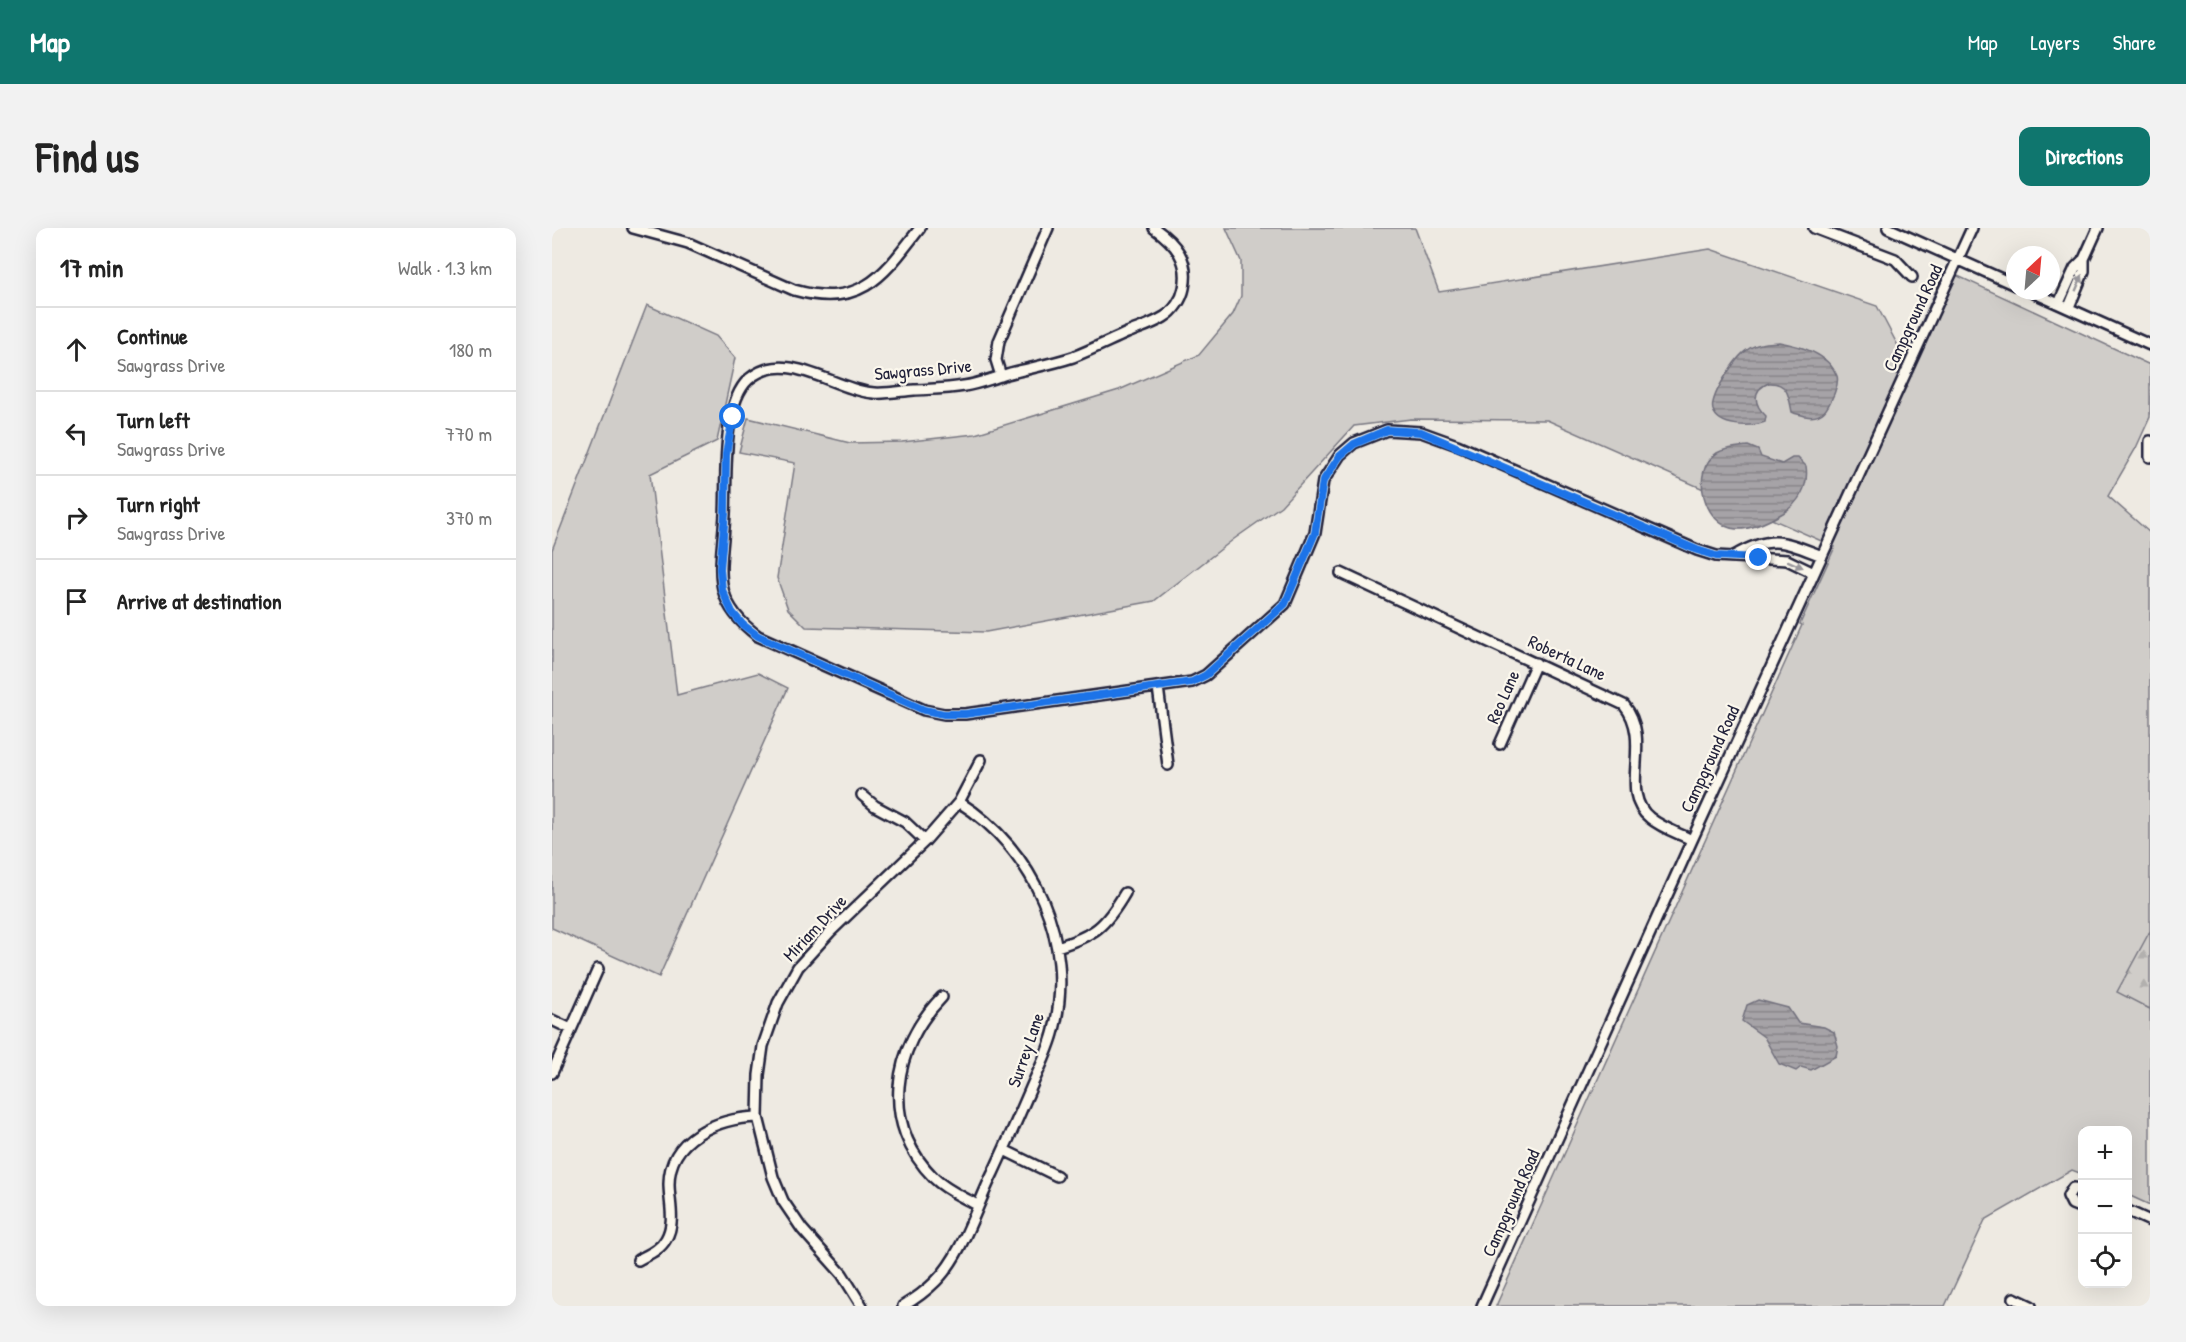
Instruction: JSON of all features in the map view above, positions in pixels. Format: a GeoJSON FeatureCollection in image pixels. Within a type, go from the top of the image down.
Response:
{"type":"FeatureCollection","features":[{"type":"Feature","properties":{"kind":"street"},"geometry":{"type":"LineString","coordinates":[[633,228],[688,243],[794,290],[810,295],[828,296],[846,295],[860,290],[874,280],[887,270],[920,228]]}},
{"type":"Feature","properties":{"kind":"street"},"geometry":{"type":"LineString","coordinates":[[1001,376],[996,360],[999,341],[1048,228]]}},
{"type":"Feature","properties":{"kind":"street","name":"Sawgrass Drive"},"geometry":{"type":"LineString","coordinates":[[1154,228],[1172,242],[1182,257],[1186,271],[1184,290],[1178,305],[1165,317],[1074,357],[964,386],[874,393],[856,390],[796,369],[776,367],[763,371],[750,379],[740,390],[735,403],[726,454],[725,514],[720,569],[722,590],[732,612],[743,625],[758,636],[924,710],[944,714],[965,714],[1192,682],[1206,675],[1285,604],[1315,533],[1323,481],[1331,467],[1354,444],[1387,430],[1421,432],[1697,550],[1716,556],[1787,560],[1814,573]]}},
{"type":"Feature","properties":{"kind":"street"},"geometry":{"type":"LineString","coordinates":[[1814,228],[1895,259],[1912,277]]}},
{"type":"Feature","properties":{"kind":"street"},"geometry":{"type":"LineString","coordinates":[[1888,228],[2006,281]]}},
{"type":"Feature","properties":{"kind":"street"},"geometry":{"type":"LineString","coordinates":[[2059,303],[2075,268],[2084,259],[2098,228]]}},
{"type":"Feature","properties":{"kind":"street","name":"Campground Road"},"geometry":{"type":"LineString","coordinates":[[1482,1306],[1692,840],[1972,229]]}},
{"type":"Feature","properties":{"kind":"street"},"geometry":{"type":"LineString","coordinates":[[2069,307],[2085,271],[2084,259]]}},
{"type":"Feature","properties":{"kind":"street"},"geometry":{"type":"LineString","coordinates":[[2052,300],[2150,345]]}},
{"type":"Feature","properties":{"kind":"street"},"geometry":{"type":"LineString","coordinates":[[2150,441],[2150,457]]}},
{"type":"Feature","properties":{"kind":"street"},"geometry":{"type":"LineString","coordinates":[[1734,556],[1752,546],[1776,541],[1822,556]]}},
{"type":"Feature","properties":{"kind":"street"},"geometry":{"type":"LineString","coordinates":[[1769,558],[1770,542]]}},
{"type":"Feature","properties":{"kind":"street","name":"Roberta Lane"},"geometry":{"type":"LineString","coordinates":[[1341,573],[1624,705],[1632,715],[1637,727],[1635,778],[1639,804],[1650,818],[1692,840]]}},
{"type":"Feature","properties":{"kind":"street","name":"Reo Lane"},"geometry":{"type":"LineString","coordinates":[[1500,744],[1536,663]]}},
{"type":"Feature","properties":{"kind":"street"},"geometry":{"type":"LineString","coordinates":[[1158,687],[1168,765]]}},
{"type":"Feature","properties":{"kind":"street","name":"Miriam Drive"},"geometry":{"type":"LineString","coordinates":[[862,1306],[842,1274],[802,1229],[783,1201],[767,1162],[758,1117],[759,1075],[763,1046],[778,1003],[798,967],[830,932],[925,841],[958,802],[981,760]]}},
{"type":"Feature","properties":{"kind":"street"},"geometry":{"type":"LineString","coordinates":[[862,795],[875,806],[904,822],[925,841]]}},
{"type":"Feature","properties":{"kind":"street","name":"Surrey Lane"},"geometry":{"type":"LineString","coordinates":[[903,1306],[937,1280],[959,1248],[1041,1064],[1054,1031],[1058,1004],[1057,947],[1041,894],[1014,851],[989,824],[958,802]]}},
{"type":"Feature","properties":{"kind":"street"},"geometry":{"type":"LineString","coordinates":[[1057,947],[1092,934],[1112,914],[1125,893]]}},
{"type":"Feature","properties":{"kind":"street"},"geometry":{"type":"LineString","coordinates":[[552,1073],[598,969]]}},
{"type":"Feature","properties":{"kind":"street"},"geometry":{"type":"LineString","coordinates":[[942,997],[928,1011],[908,1044],[900,1079],[900,1108],[903,1126],[910,1145],[935,1180],[977,1205]]}},
{"type":"Feature","properties":{"kind":"street"},"geometry":{"type":"LineString","coordinates":[[552,1020],[572,1029]]}},
{"type":"Feature","properties":{"kind":"street"},"geometry":{"type":"LineString","coordinates":[[638,1260],[659,1249],[667,1238],[671,1225],[669,1184],[672,1166],[681,1149],[699,1133],[718,1123],[739,1117],[758,1117]]}},
{"type":"Feature","properties":{"kind":"street"},"geometry":{"type":"LineString","coordinates":[[1004,1150],[1056,1176]]}},
{"type":"Feature","properties":{"kind":"street"},"geometry":{"type":"LineString","coordinates":[[2078,1189],[2073,1188],[2068,1196],[2072,1204],[2078,1206]]}},
{"type":"Feature","properties":{"kind":"street"},"geometry":{"type":"LineString","coordinates":[[2132,1213],[2150,1221]]}},
{"type":"Feature","properties":{"kind":"street"},"geometry":{"type":"LineString","coordinates":[[2014,1298],[2031,1306]]}},
{"type":"Feature","properties":{"kind":"green space"},"geometry":{"type":"Polygon","coordinates":[[[1226,228],[1415,228],[1439,292],[1710,249],[1877,306],[1905,359],[1945,270],[2150,365],[2150,417],[2136,448],[2108,496],[2150,533],[2150,931],[2127,996],[2150,1009],[2150,1205],[2132,1197],[2132,1126],[2078,1126],[2078,1172],[2072,1170],[1985,1220],[1945,1306],[1496,1306],[1835,547],[1547,420],[1411,419],[1354,426],[1281,506],[1154,601],[986,632],[806,627],[788,609],[777,578],[795,463],[739,452],[748,418],[850,443],[902,442],[975,434],[1119,390],[1199,355],[1233,314],[1241,296],[1241,261],[1226,228]]]}},
{"type":"Feature","properties":{"kind":"green space"},"geometry":{"type":"Polygon","coordinates":[[[647,305],[716,336],[735,358],[717,441],[650,474],[677,695],[758,673],[788,688],[659,977],[552,928],[552,550],[647,305]]]}},
{"type":"Feature","properties":{"kind":"green space"},"geometry":{"type":"Polygon","coordinates":[[[2150,931],[2150,1009],[2117,992],[2150,931]]]}},
{"type":"Feature","properties":{"kind":"shaded area"},"geometry":{"type":"Polygon","coordinates":[[[1779,342],[1812,352],[1833,368],[1837,376],[1837,383],[1824,412],[1811,417],[1792,412],[1784,388],[1775,383],[1769,383],[1759,390],[1756,398],[1766,416],[1765,422],[1736,425],[1716,416],[1713,410],[1715,396],[1730,369],[1742,354],[1754,346],[1779,342]]]}},
{"type":"Feature","properties":{"kind":"shaded area"},"geometry":{"type":"Polygon","coordinates":[[[1748,446],[1758,450],[1761,457],[1782,464],[1792,458],[1798,458],[1806,466],[1806,480],[1798,499],[1783,513],[1754,526],[1736,529],[1725,526],[1716,518],[1704,497],[1702,484],[1708,461],[1717,453],[1748,446]]]}},
{"type":"Feature","properties":{"kind":"shaded area"},"geometry":{"type":"Polygon","coordinates":[[[1758,1000],[1788,1008],[1798,1023],[1824,1027],[1834,1032],[1838,1046],[1836,1056],[1811,1070],[1801,1067],[1796,1071],[1779,1064],[1764,1037],[1742,1021],[1747,1005],[1758,1000]]]}},
{"type":"Feature","properties":{"kind":"route"},"geometry":{"type":"LineString","coordinates":[[733,417],[726,454],[725,514],[720,569],[722,590],[732,612],[743,625],[758,636],[924,710],[944,714],[965,714],[1192,682],[1206,675],[1285,604],[1315,533],[1323,481],[1331,467],[1354,444],[1387,430],[1402,429],[1421,432],[1697,550],[1716,556],[1759,558]]}}]}
